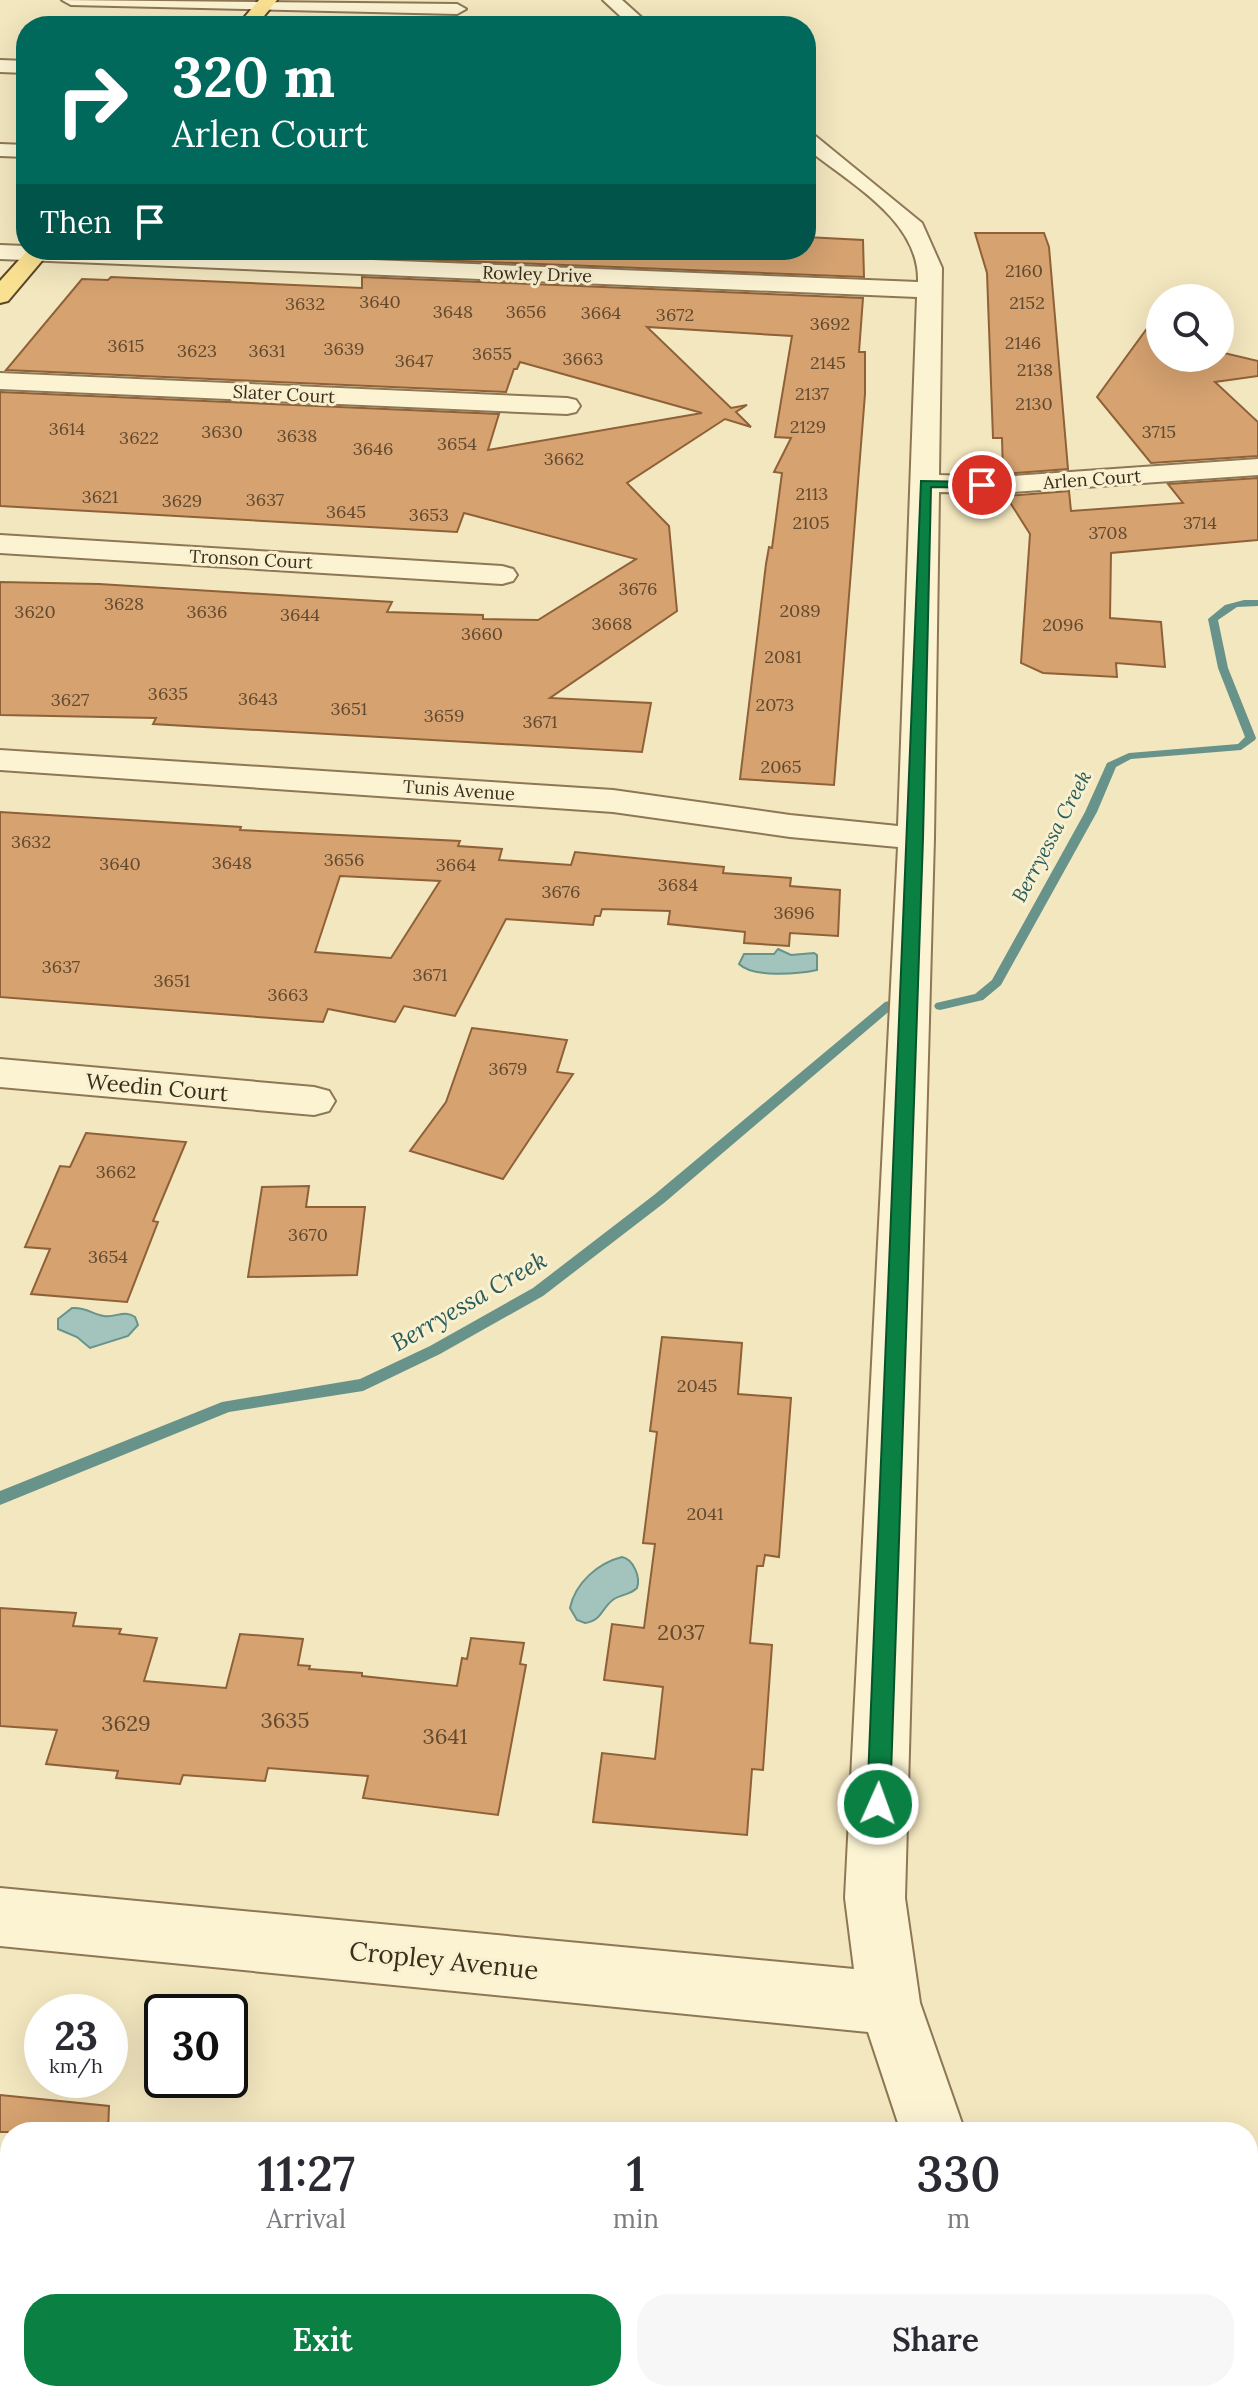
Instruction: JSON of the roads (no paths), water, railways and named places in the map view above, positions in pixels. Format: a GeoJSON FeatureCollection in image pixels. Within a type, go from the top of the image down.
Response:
{"type":"FeatureCollection","features":[{"type":"Feature","properties":{"kind":"main road"},"geometry":{"type":"LineString","coordinates":[[0,296],[31,260]]}},
{"type":"Feature","properties":{"kind":"street"},"geometry":{"type":"LineString","coordinates":[[71,0],[267,2],[457,9]]}},
{"type":"Feature","properties":{"kind":"street"},"geometry":{"type":"LineString","coordinates":[[612,0],[630,16]]}},
{"type":"Feature","properties":{"kind":"street"},"geometry":{"type":"LineString","coordinates":[[816,146],[914,228],[930,268],[916,838],[875,1898],[889,2003],[930,2122]]}},
{"type":"Feature","properties":{"kind":"street","name":"Rowley Drive"},"geometry":{"type":"LineString","coordinates":[[226,260],[930,290]]}},
{"type":"Feature","properties":{"kind":"street","name":"Slater Court"},"geometry":{"type":"LineString","coordinates":[[0,381],[567,406]]}},
{"type":"Feature","properties":{"kind":"street","name":"Arlen Court"},"geometry":{"type":"LineString","coordinates":[[925,483],[999,485],[1258,467]]}},
{"type":"Feature","properties":{"kind":"street","name":"Tronson Court"},"geometry":{"type":"LineString","coordinates":[[0,544],[502,575]]}},
{"type":"Feature","properties":{"kind":"street","name":"Tunis Avenue"},"geometry":{"type":"LineString","coordinates":[[0,760],[613,801],[790,826],[916,838]]}},
{"type":"Feature","properties":{"kind":"street","name":"Weedin Court"},"geometry":{"type":"LineString","coordinates":[[0,1073],[314,1101]]}},
{"type":"Feature","properties":{"kind":"street","name":"Cropley Avenue"},"geometry":{"type":"LineString","coordinates":[[0,1917],[889,2003]]}},
{"type":"Feature","properties":{"kind":"water"},"geometry":{"type":"Polygon","coordinates":[[[778,949],[791,955],[814,953],[817,955],[817,970],[765,973],[739,964],[744,954],[774,954],[778,949]]]}},
{"type":"Feature","properties":{"kind":"water"},"geometry":{"type":"Polygon","coordinates":[[[72,1308],[104,1316],[127,1314],[135,1317],[138,1325],[128,1336],[90,1348],[77,1337],[58,1329],[58,1319],[72,1308]]]}},
{"type":"Feature","properties":{"kind":"water"},"geometry":{"type":"Polygon","coordinates":[[[622,1557],[630,1561],[635,1569],[637,1588],[614,1599],[595,1620],[585,1623],[577,1620],[570,1608],[582,1582],[604,1564],[622,1557]]]}},
{"type":"Feature","properties":{"kind":"waterway","name":"Berryessa Creek"},"geometry":{"type":"LineString","coordinates":[[940,1006],[979,997],[997,982],[1091,812],[1111,765],[1129,756],[1241,747],[1251,738],[1223,668],[1213,619],[1234,605],[1258,603]]}},
{"type":"Feature","properties":{"kind":"waterway","name":"Berryessa Creek"},"geometry":{"type":"LineString","coordinates":[[0,1498],[227,1406],[363,1385],[435,1350],[538,1292],[659,1199],[889,1005]]}}]}
